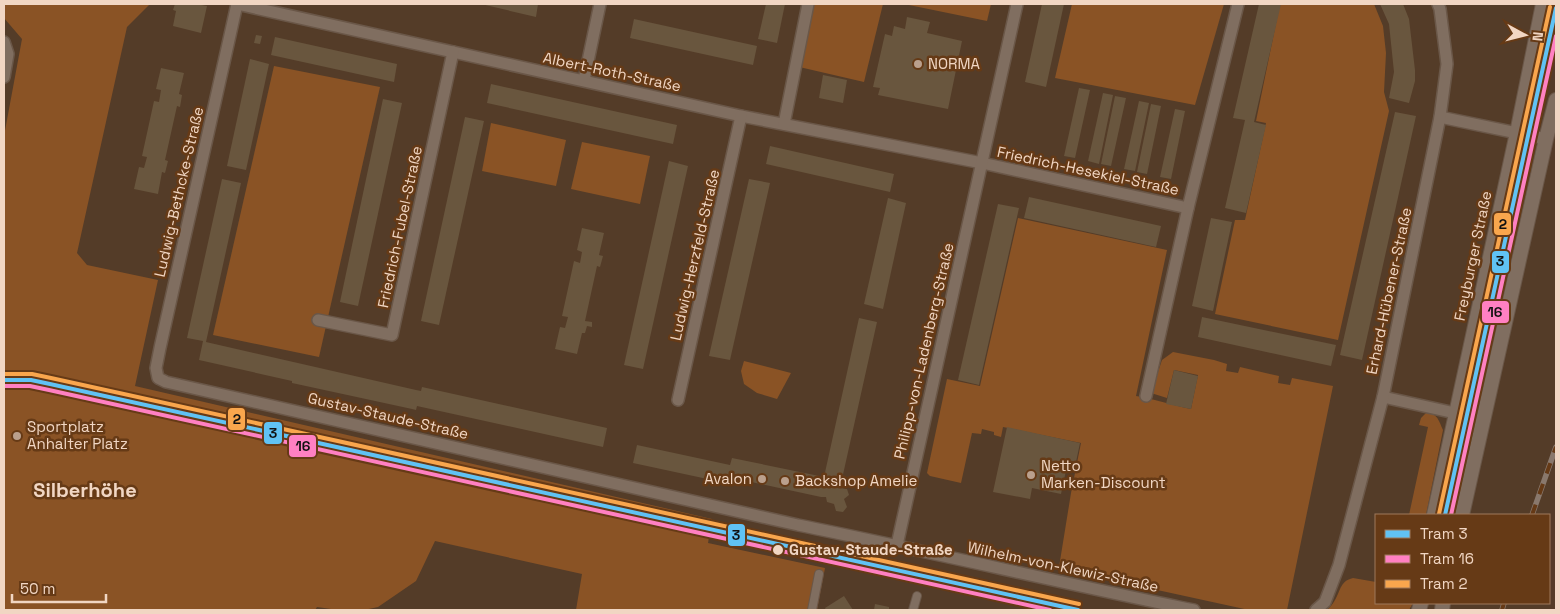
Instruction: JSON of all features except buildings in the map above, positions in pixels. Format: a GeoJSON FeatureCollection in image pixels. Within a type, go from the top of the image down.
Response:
{"type":"FeatureCollection","features":[{"type":"Feature","properties":{"kind":"street","name":"Albert-Roth-Straße"},"geometry":{"type":"LineString","coordinates":[[237,4],[741,116],[982,163]]}},
{"type":"Feature","properties":{"kind":"street","name":"Ludwig-Bethcke-Straße"},"geometry":{"type":"LineString","coordinates":[[166,382],[158,378],[156,368],[237,4]]}},
{"type":"Feature","properties":{"kind":"street"},"geometry":{"type":"LineString","coordinates":[[584,80],[600,4]]}},
{"type":"Feature","properties":{"kind":"street"},"geometry":{"type":"LineString","coordinates":[[784,124],[808,4]]}},
{"type":"Feature","properties":{"kind":"street","name":"Philipp-von-Ladenberg-Straße"},"geometry":{"type":"LineString","coordinates":[[897,545],[1017,4]]}},
{"type":"Feature","properties":{"kind":"street","name":"Friedrich-Hesekiel-Straße"},"geometry":{"type":"LineString","coordinates":[[1146,396],[1188,208],[1238,4]]}},
{"type":"Feature","properties":{"kind":"street","name":"Erhard-Hübener-Straße"},"geometry":{"type":"LineString","coordinates":[[1438,4],[1447,64],[1440,117],[1383,397],[1455,413]]}},
{"type":"Feature","properties":{"kind":"street","name":"Freyburger Straße"},"geometry":{"type":"LineString","coordinates":[[1434,514],[1543,4]]}},
{"type":"Feature","properties":{"kind":"street"},"geometry":{"type":"LineString","coordinates":[[4,42],[8,54],[4,77]]}},
{"type":"Feature","properties":{"kind":"street","name":"Friedrich-Fubel-Straße"},"geometry":{"type":"LineString","coordinates":[[318,320],[392,335],[453,52]]}},
{"type":"Feature","properties":{"kind":"street"},"geometry":{"type":"LineString","coordinates":[[1462,514],[1556,100]]}},
{"type":"Feature","properties":{"kind":"street","name":"Ludwig-Herzfeld-Straße"},"geometry":{"type":"LineString","coordinates":[[678,400],[741,116]]}},
{"type":"Feature","properties":{"kind":"street"},"geometry":{"type":"LineString","coordinates":[[1440,117],[1546,139]]}},
{"type":"Feature","properties":{"kind":"street","name":"Friedrich-Hesekiel-Straße"},"geometry":{"type":"LineString","coordinates":[[982,163],[1188,208]]}},
{"type":"Feature","properties":{"kind":"street","name":"Gustav-Staude-Straße"},"geometry":{"type":"LineString","coordinates":[[166,382],[798,525],[897,545]]}},
{"type":"Feature","properties":{"kind":"street"},"geometry":{"type":"LineString","coordinates":[[1316,610],[1325,602],[1339,565],[1383,397]]}},
{"type":"Feature","properties":{"kind":"street","name":"Wilhelm-von-Klewiz-Straße"},"geometry":{"type":"LineString","coordinates":[[897,545],[1063,583],[1194,610]]}},
{"type":"Feature","properties":{"kind":"street"},"geometry":{"type":"LineString","coordinates":[[812,610],[819,574]]}},
{"type":"Feature","properties":{"kind":"street"},"geometry":{"type":"LineString","coordinates":[[913,610],[917,596]]}},
{"type":"Feature","properties":{"kind":"shaded area"},"geometry":{"type":"Polygon","coordinates":[[[4,4],[150,4],[127,27],[77,253],[87,265],[158,280],[135,386],[712,519],[708,543],[825,568],[817,610],[576,610],[582,574],[435,541],[416,581],[378,607],[364,610],[338,610],[317,607],[315,610],[4,610],[4,136],[22,39],[4,18],[4,4]]]}},
{"type":"Feature","properties":{"kind":"shaded area"},"geometry":{"type":"Polygon","coordinates":[[[811,4],[883,4],[864,82],[795,66],[811,4]]]}},
{"type":"Feature","properties":{"kind":"shaded area"},"geometry":{"type":"Polygon","coordinates":[[[904,4],[991,4],[987,21],[904,4]]]}},
{"type":"Feature","properties":{"kind":"shaded area"},"geometry":{"type":"Polygon","coordinates":[[[1072,4],[1224,4],[1195,105],[1055,78],[1072,4]]]}},
{"type":"Feature","properties":{"kind":"shaded area"},"geometry":{"type":"Polygon","coordinates":[[[1280,4],[1374,4],[1383,26],[1386,53],[1384,92],[1389,111],[1338,340],[1215,314],[1235,220],[1245,220],[1266,123],[1256,121],[1280,4]]]}},
{"type":"Feature","properties":{"kind":"shaded area"},"geometry":{"type":"Polygon","coordinates":[[[274,66],[380,87],[319,357],[213,335],[274,66]]]}},
{"type":"Feature","properties":{"kind":"shaded area"},"geometry":{"type":"Polygon","coordinates":[[[491,123],[566,140],[556,186],[482,171],[491,123]]]}},
{"type":"Feature","properties":{"kind":"shaded area"},"geometry":{"type":"Polygon","coordinates":[[[582,142],[650,156],[640,204],[571,189],[582,142]]]}},
{"type":"Feature","properties":{"kind":"shaded area"},"geometry":{"type":"Polygon","coordinates":[[[1018,218],[1167,250],[1136,396],[1191,409],[1198,375],[1174,370],[1167,398],[1151,393],[1162,360],[1173,352],[1227,364],[1226,371],[1238,373],[1240,367],[1279,376],[1278,383],[1290,385],[1292,378],[1333,386],[1287,610],[1249,610],[1061,569],[1059,567],[1081,443],[1003,427],[1001,437],[994,435],[994,432],[982,429],[981,434],[972,433],[961,483],[930,476],[927,473],[947,379],[980,386],[1018,218]]]}},
{"type":"Feature","properties":{"kind":"shaded area"},"geometry":{"type":"Polygon","coordinates":[[[744,361],[791,373],[777,399],[757,393],[744,384],[741,371],[744,361]]]}},
{"type":"Feature","properties":{"kind":"shaded area"},"geometry":{"type":"Polygon","coordinates":[[[1426,413],[1433,414],[1439,420],[1443,430],[1426,514],[1409,514],[1428,427],[1419,425],[1421,418],[1426,413]]]}},
{"type":"Feature","properties":{"kind":"shaded area"},"geometry":{"type":"Polygon","coordinates":[[[1349,579],[1375,582],[1375,604],[1412,604],[1409,610],[1327,610],[1334,601],[1341,586],[1349,579]]]}},
{"type":"Feature","properties":{"kind":"railway"},"geometry":{"type":"LineString","coordinates":[[1532,514],[1556,447]]}},
{"type":"Feature","properties":{"kind":"railway"},"geometry":{"type":"LineString","coordinates":[[1502,610],[1504,604]]}},
{"type":"Feature","properties":{"kind":"tram line","name":"2"},"geometry":{"type":"LineString","coordinates":[[1439,514],[1550,7]]}},
{"type":"Feature","properties":{"kind":"tram line","name":"3"},"geometry":{"type":"LineString","coordinates":[[1445,514],[1556,8]]}},
{"type":"Feature","properties":{"kind":"tram line","name":"16"},"geometry":{"type":"LineString","coordinates":[[1451,514],[1556,36]]}},
{"type":"Feature","properties":{"kind":"tram line","name":"2"},"geometry":{"type":"LineString","coordinates":[[4,374],[32,374],[51,378],[1079,604]]}},
{"type":"Feature","properties":{"kind":"tram line","name":"3"},"geometry":{"type":"LineString","coordinates":[[4,380],[31,380],[50,384],[1078,610]]}},
{"type":"Feature","properties":{"kind":"tram line","name":"16"},"geometry":{"type":"LineString","coordinates":[[4,386],[30,386],[49,390],[1050,610]]}},
{"type":"Feature","properties":{"kind":"place","name":"NORMA"},"geometry":{"type":"Point","coordinates":[918,64]}},
{"type":"Feature","properties":{"kind":"place","name":"Sportplatz Anhalter Platz"},"geometry":{"type":"Point","coordinates":[17,436]}},
{"type":"Feature","properties":{"kind":"place","name":"Netto Marken-Discount"},"geometry":{"type":"Point","coordinates":[1031,475]}},
{"type":"Feature","properties":{"kind":"place","name":"Avalon"},"geometry":{"type":"Point","coordinates":[762,479]}},
{"type":"Feature","properties":{"kind":"place","name":"Backshop Amelie"},"geometry":{"type":"Point","coordinates":[785,481]}},
{"type":"Feature","properties":{"kind":"place","name":"Gustav-Staude-Straße"},"geometry":{"type":"Point","coordinates":[778,550]}},
{"type":"Feature","properties":{"kind":"district","name":"Silberhöhe"},"geometry":{"type":"Point","coordinates":[85,490]}}]}
